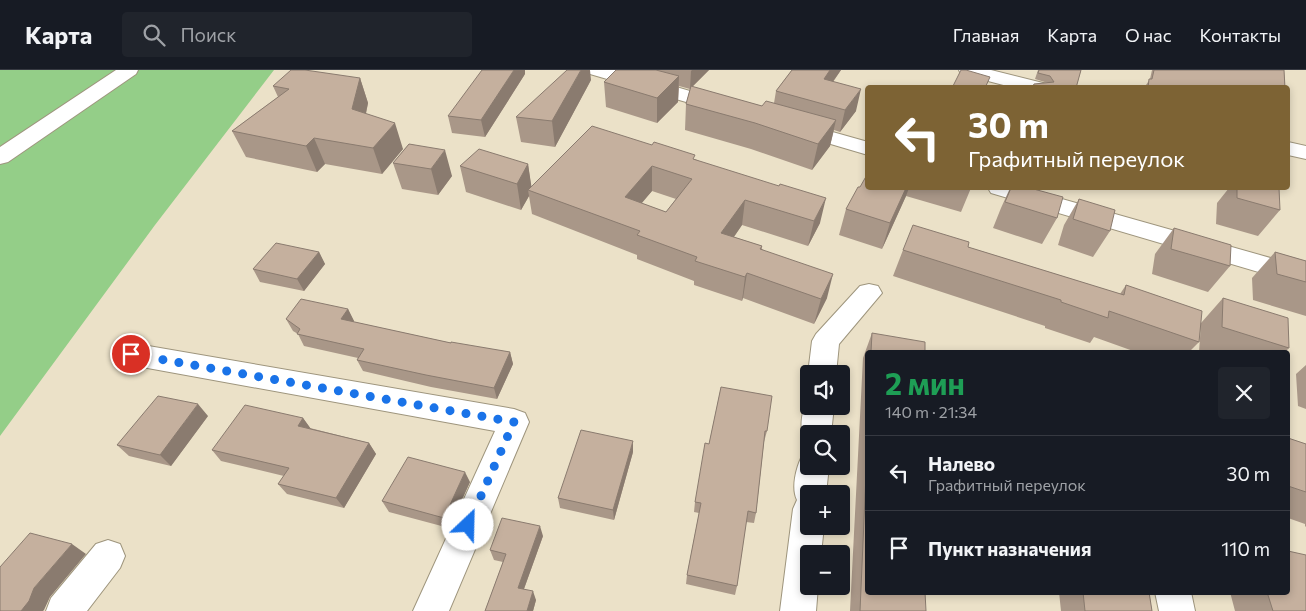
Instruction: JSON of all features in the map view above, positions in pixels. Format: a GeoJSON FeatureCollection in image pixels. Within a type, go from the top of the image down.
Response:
{"type":"FeatureCollection","features":[{"type":"Feature","properties":{"kind":"street"},"geometry":{"type":"LineString","coordinates":[[0,156],[129,70]]}},
{"type":"Feature","properties":{"kind":"street"},"geometry":{"type":"LineString","coordinates":[[597,70],[746,114]]}},
{"type":"Feature","properties":{"kind":"street"},"geometry":{"type":"LineString","coordinates":[[968,70],[1028,85]]}},
{"type":"Feature","properties":{"kind":"street"},"geometry":{"type":"LineString","coordinates":[[774,122],[865,148]]}},
{"type":"Feature","properties":{"kind":"street"},"geometry":{"type":"LineString","coordinates":[[1290,149],[1306,153]]}},
{"type":"Feature","properties":{"kind":"street"},"geometry":{"type":"LineString","coordinates":[[1006,190],[1306,277]]}},
{"type":"Feature","properties":{"kind":"street"},"geometry":{"type":"LineString","coordinates":[[823,365],[826,341],[869,293]]}},
{"type":"Feature","properties":{"kind":"street"},"geometry":{"type":"LineString","coordinates":[[131,354],[514,422],[431,611]]}},
{"type":"Feature","properties":{"kind":"street"},"geometry":{"type":"LineString","coordinates":[[798,611],[806,535]]}},
{"type":"Feature","properties":{"kind":"street"},"geometry":{"type":"LineString","coordinates":[[64,611],[108,556]]}},
{"type":"Feature","properties":{"kind":"street"},"geometry":{"type":"LineString","coordinates":[[1174,595],[1178,611]]}},
{"type":"Feature","properties":{"kind":"green space"},"geometry":{"type":"Polygon","coordinates":[[[0,70],[274,70],[155,225],[0,436],[0,70]]]}},
{"type":"Feature","properties":{"kind":"building"},"geometry":{"type":"Polygon","coordinates":[[[291,70],[305,70],[360,78],[352,109],[395,123],[373,148],[314,138],[306,146],[232,131],[289,89],[273,86],[291,70]]]}},
{"type":"Feature","properties":{"kind":"building"},"geometry":{"type":"Polygon","coordinates":[[[482,70],[514,70],[481,120],[448,116],[482,70]]]}},
{"type":"Feature","properties":{"kind":"building"},"geometry":{"type":"Polygon","coordinates":[[[567,70],[581,70],[552,121],[516,117],[567,70]]]}},
{"type":"Feature","properties":{"kind":"building"},"geometry":{"type":"Polygon","coordinates":[[[616,70],[656,70],[679,76],[657,98],[604,82],[616,70]]]}},
{"type":"Feature","properties":{"kind":"building"},"geometry":{"type":"Polygon","coordinates":[[[792,70],[830,70],[824,79],[861,89],[845,110],[776,91],[792,70]]]}},
{"type":"Feature","properties":{"kind":"building"},"geometry":{"type":"Polygon","coordinates":[[[961,70],[990,77],[986,85],[954,85],[961,70]]]}},
{"type":"Feature","properties":{"kind":"building"},"geometry":{"type":"Polygon","coordinates":[[[1039,70],[1081,70],[1077,85],[1034,85],[1054,82],[1050,76],[1038,73],[1039,70]]]}},
{"type":"Feature","properties":{"kind":"building"},"geometry":{"type":"Polygon","coordinates":[[[1154,70],[1284,70],[1285,85],[1148,85],[1149,79],[1152,79],[1154,70]]]}},
{"type":"Feature","properties":{"kind":"building"},"geometry":{"type":"Polygon","coordinates":[[[691,86],[762,106],[766,101],[836,120],[818,144],[755,123],[686,104],[691,86]]]}},
{"type":"Feature","properties":{"kind":"building"},"geometry":{"type":"Polygon","coordinates":[[[592,126],[652,145],[654,142],[695,155],[693,159],[779,186],[780,184],[826,198],[814,221],[745,200],[721,233],[762,246],[760,249],[833,274],[821,299],[747,273],[745,277],[695,261],[697,257],[637,235],[640,231],[528,190],[592,126]],[[652,166],[625,197],[666,212],[692,179],[652,166]]]}},
{"type":"Feature","properties":{"kind":"building"},"geometry":{"type":"Polygon","coordinates":[[[409,144],[445,150],[431,169],[393,163],[409,144]]]}},
{"type":"Feature","properties":{"kind":"building"},"geometry":{"type":"Polygon","coordinates":[[[479,149],[528,164],[517,184],[460,166],[479,149]]]}},
{"type":"Feature","properties":{"kind":"building"},"geometry":{"type":"Polygon","coordinates":[[[865,178],[865,190],[905,190],[890,223],[846,209],[858,187],[860,187],[865,178]]]}},
{"type":"Feature","properties":{"kind":"building"},"geometry":{"type":"Polygon","coordinates":[[[1010,190],[1037,190],[1063,197],[1057,218],[1005,202],[1010,190]]]}},
{"type":"Feature","properties":{"kind":"building"},"geometry":{"type":"Polygon","coordinates":[[[1237,190],[1279,190],[1280,210],[1237,198],[1237,190]]]}},
{"type":"Feature","properties":{"kind":"building"},"geometry":{"type":"Polygon","coordinates":[[[1079,199],[1115,210],[1110,231],[1073,219],[1079,199]]]}},
{"type":"Feature","properties":{"kind":"building"},"geometry":{"type":"Polygon","coordinates":[[[913,225],[969,242],[968,247],[1124,295],[1126,285],[1202,311],[1199,342],[1109,311],[1108,318],[1061,302],[1061,300],[903,250],[913,225]]]}},
{"type":"Feature","properties":{"kind":"building"},"geometry":{"type":"Polygon","coordinates":[[[1174,228],[1231,245],[1230,266],[1171,249],[1174,228]]]}},
{"type":"Feature","properties":{"kind":"building"},"geometry":{"type":"Polygon","coordinates":[[[276,243],[319,252],[297,279],[253,269],[276,243]]]}},
{"type":"Feature","properties":{"kind":"building"},"geometry":{"type":"Polygon","coordinates":[[[1275,252],[1306,261],[1306,282],[1277,274],[1275,252]]]}},
{"type":"Feature","properties":{"kind":"building"},"geometry":{"type":"Polygon","coordinates":[[[1223,298],[1288,318],[1289,348],[1222,327],[1223,298]]]}},
{"type":"Feature","properties":{"kind":"building"},"geometry":{"type":"Polygon","coordinates":[[[301,299],[348,309],[341,319],[451,343],[510,352],[494,388],[357,360],[364,349],[297,334],[300,329],[286,319],[301,299]]]}},
{"type":"Feature","properties":{"kind":"building"},"geometry":{"type":"Polygon","coordinates":[[[872,333],[925,342],[925,350],[871,350],[872,333]]]}},
{"type":"Feature","properties":{"kind":"building"},"geometry":{"type":"Polygon","coordinates":[[[721,387],[772,396],[767,431],[765,431],[756,513],[748,511],[737,586],[687,575],[701,503],[695,502],[705,443],[709,444],[721,387]]]}},
{"type":"Feature","properties":{"kind":"building"},"geometry":{"type":"Polygon","coordinates":[[[158,396],[198,404],[160,455],[117,445],[158,396]]]}},
{"type":"Feature","properties":{"kind":"building"},"geometry":{"type":"Polygon","coordinates":[[[245,405],[303,418],[298,426],[369,443],[336,498],[278,484],[289,468],[212,450],[245,405]]]}},
{"type":"Feature","properties":{"kind":"building"},"geometry":{"type":"Polygon","coordinates":[[[581,430],[633,441],[613,510],[558,498],[581,430]]]}},
{"type":"Feature","properties":{"kind":"building"},"geometry":{"type":"Polygon","coordinates":[[[1290,439],[1306,444],[1306,492],[1290,487],[1290,439]]]}},
{"type":"Feature","properties":{"kind":"building"},"geometry":{"type":"Polygon","coordinates":[[[408,457],[465,472],[444,518],[382,501],[408,457]]]}},
{"type":"Feature","properties":{"kind":"building"},"geometry":{"type":"Polygon","coordinates":[[[865,497],[865,595],[925,595],[926,611],[860,611],[865,497]]]}},
{"type":"Feature","properties":{"kind":"building"},"geometry":{"type":"Polygon","coordinates":[[[502,518],[540,526],[518,588],[533,591],[527,611],[485,611],[506,554],[490,550],[502,518]]]}},
{"type":"Feature","properties":{"kind":"building"},"geometry":{"type":"Polygon","coordinates":[[[30,533],[72,544],[34,588],[29,601],[21,611],[0,611],[0,567],[30,533]]]}},
{"type":"Feature","properties":{"kind":"building"},"geometry":{"type":"Polygon","coordinates":[[[1290,551],[1306,555],[1306,611],[1273,611],[1268,595],[1290,595],[1290,551]]]}},
{"type":"Feature","properties":{"kind":"building"},"geometry":{"type":"Polygon","coordinates":[[[1083,595],[1149,595],[1152,611],[1085,611],[1083,595]]]}},
{"type":"Feature","properties":{"kind":"route"},"geometry":{"type":"LineString","coordinates":[[131,354],[514,422],[468,525]]}}]}
